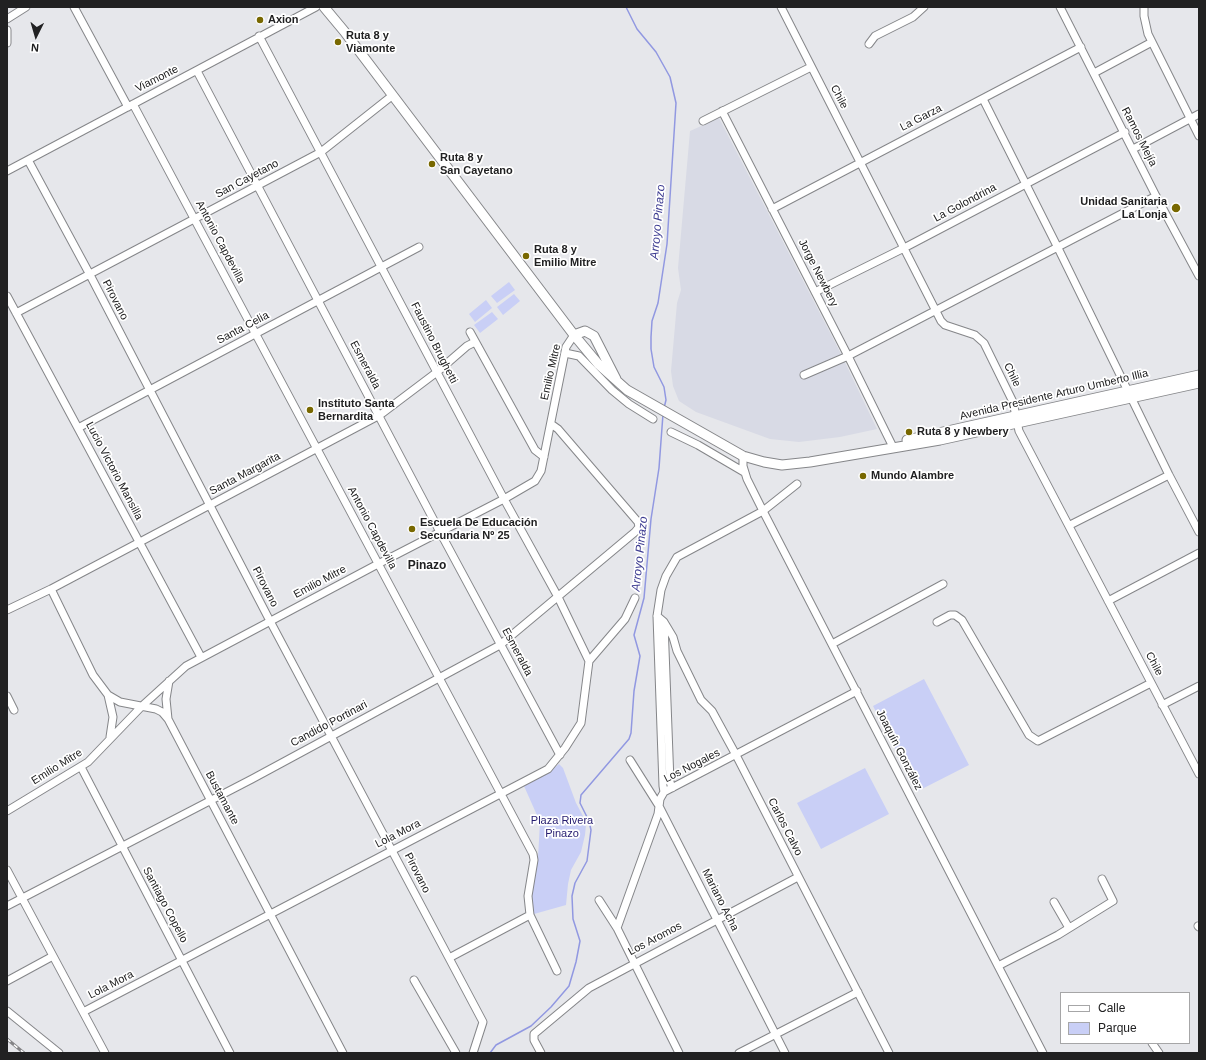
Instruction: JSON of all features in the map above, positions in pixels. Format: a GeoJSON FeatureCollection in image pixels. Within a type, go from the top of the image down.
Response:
{"type":"FeatureCollection","features":[{"type":"Feature","properties":{"kind":"main road","name":"Avenida Presidente Arturo Umberto Illia"},"geometry":{"type":"LineString","coordinates":[[324,7],[393,95],[574,335],[599,365],[619,384],[657,408],[743,456],[782,465],[810,462],[940,440],[1016,419],[1130,394],[1199,375]]}},
{"type":"Feature","properties":{"kind":"main road"},"geometry":{"type":"LineString","coordinates":[[574,335],[585,331],[594,336],[619,384]]}},
{"type":"Feature","properties":{"kind":"main road","name":"Avenida Presidente Arturo Umberto Illia"},"geometry":{"type":"LineString","coordinates":[[1130,394],[1199,383]]}},
{"type":"Feature","properties":{"kind":"street"},"geometry":{"type":"LineString","coordinates":[[7,19],[26,7]]}},
{"type":"Feature","properties":{"kind":"street","name":"Antonio Capdevilla"},"geometry":{"type":"LineString","coordinates":[[74,7],[196,219],[501,794],[534,860],[528,896],[530,915],[557,971]]}},
{"type":"Feature","properties":{"kind":"street","name":"Viamonte"},"geometry":{"type":"LineString","coordinates":[[7,171],[316,7]]}},
{"type":"Feature","properties":{"kind":"street","name":"Chile"},"geometry":{"type":"LineString","coordinates":[[781,7],[935,310],[945,325],[975,335],[984,343],[1013,402],[1016,419],[1108,601],[1199,774]]}},
{"type":"Feature","properties":{"kind":"street"},"geometry":{"type":"LineString","coordinates":[[869,44],[875,36],[913,17],[924,7]]}},
{"type":"Feature","properties":{"kind":"street","name":"Ramos Mejía"},"geometry":{"type":"LineString","coordinates":[[1060,7],[1125,132],[1156,196],[1198,273]]}},
{"type":"Feature","properties":{"kind":"street"},"geometry":{"type":"LineString","coordinates":[[1144,7],[1145,24],[1152,42],[1199,136]]}},
{"type":"Feature","properties":{"kind":"street"},"geometry":{"type":"LineString","coordinates":[[7,30],[7,43]]}},
{"type":"Feature","properties":{"kind":"street","name":"Faustino Brughetti"},"geometry":{"type":"LineString","coordinates":[[259,36],[383,267],[504,499],[558,597],[589,661]]}},
{"type":"Feature","properties":{"kind":"street"},"geometry":{"type":"LineString","coordinates":[[1094,73],[1152,42]]}},
{"type":"Feature","properties":{"kind":"street","name":"La Garza"},"geometry":{"type":"LineString","coordinates":[[772,209],[1081,47]]}},
{"type":"Feature","properties":{"kind":"street"},"geometry":{"type":"LineString","coordinates":[[703,120],[811,67]]}},
{"type":"Feature","properties":{"kind":"street","name":"Esmeralda"},"geometry":{"type":"LineString","coordinates":[[197,71],[380,415],[440,532],[560,754]]}},
{"type":"Feature","properties":{"kind":"street","name":"San Cayetano"},"geometry":{"type":"LineString","coordinates":[[16,313],[89,273],[196,219],[321,152],[393,95]]}},
{"type":"Feature","properties":{"kind":"street"},"geometry":{"type":"LineString","coordinates":[[983,98],[1169,475],[1199,532]]}},
{"type":"Feature","properties":{"kind":"street","name":"Jorge Newbery"},"geometry":{"type":"LineString","coordinates":[[722,111],[893,447]]}},
{"type":"Feature","properties":{"kind":"street"},"geometry":{"type":"LineString","coordinates":[[1133,149],[1199,114]]}},
{"type":"Feature","properties":{"kind":"street","name":"La Golondrina"},"geometry":{"type":"LineString","coordinates":[[815,292],[904,248],[1125,132]]}},
{"type":"Feature","properties":{"kind":"street","name":"Pirovano"},"geometry":{"type":"LineString","coordinates":[[28,160],[89,273],[270,621],[392,849],[483,1024],[473,1053]]}},
{"type":"Feature","properties":{"kind":"street"},"geometry":{"type":"LineString","coordinates":[[804,375],[848,356],[1156,196]]}},
{"type":"Feature","properties":{"kind":"street","name":"Santa Celia"},"geometry":{"type":"LineString","coordinates":[[78,428],[419,247]]}},
{"type":"Feature","properties":{"kind":"street","name":"Lucio Victorio Mansilla"},"geometry":{"type":"LineString","coordinates":[[7,296],[201,657]]}},
{"type":"Feature","properties":{"kind":"street"},"geometry":{"type":"LineString","coordinates":[[470,332],[535,450],[544,457]]}},
{"type":"Feature","properties":{"kind":"street","name":"Emilio Mitre"},"geometry":{"type":"LineString","coordinates":[[7,811],[81,767],[93,757],[142,706],[186,666],[504,499],[535,481],[541,471],[565,353],[568,342],[574,335]]}},
{"type":"Feature","properties":{"kind":"street","name":"Santa Margarita"},"geometry":{"type":"LineString","coordinates":[[10,609],[51,589],[380,415],[437,372],[467,346],[475,342]]}},
{"type":"Feature","properties":{"kind":"street"},"geometry":{"type":"LineString","coordinates":[[565,353],[579,356],[612,390],[629,404],[653,419]]}},
{"type":"Feature","properties":{"kind":"street","name":"Candido Portinari"},"geometry":{"type":"LineString","coordinates":[[7,906],[439,679],[500,644],[558,597],[639,527],[638,522],[597,473],[558,429],[551,424]]}},
{"type":"Feature","properties":{"kind":"street"},"geometry":{"type":"LineString","coordinates":[[671,432],[698,445],[744,472]]}},
{"type":"Feature","properties":{"kind":"street","name":"Joaquín González"},"geometry":{"type":"LineString","coordinates":[[743,456],[744,472],[763,511],[1044,1053]]}},
{"type":"Feature","properties":{"kind":"street"},"geometry":{"type":"LineString","coordinates":[[1070,525],[1169,475]]}},
{"type":"Feature","properties":{"kind":"street"},"geometry":{"type":"LineString","coordinates":[[664,792],[657,616],[660,590],[670,567],[677,557],[763,511],[797,484]]}},
{"type":"Feature","properties":{"kind":"street"},"geometry":{"type":"LineString","coordinates":[[1108,601],[1199,553]]}},
{"type":"Feature","properties":{"kind":"street"},"geometry":{"type":"LineString","coordinates":[[832,644],[943,584]]}},
{"type":"Feature","properties":{"kind":"street"},"geometry":{"type":"LineString","coordinates":[[51,589],[93,675],[108,694],[120,702],[142,706],[162,712],[168,719]]}},
{"type":"Feature","properties":{"kind":"street"},"geometry":{"type":"LineString","coordinates":[[589,661],[625,619],[635,598]]}},
{"type":"Feature","properties":{"kind":"street"},"geometry":{"type":"LineString","coordinates":[[937,622],[950,615],[955,615],[962,620],[1029,735],[1038,741],[1151,683]]}},
{"type":"Feature","properties":{"kind":"street","name":"Carlos Calvo"},"geometry":{"type":"LineString","coordinates":[[657,616],[664,622],[701,700],[712,711],[736,755],[889,1053]]}},
{"type":"Feature","properties":{"kind":"street"},"geometry":{"type":"LineString","coordinates":[[664,622],[670,782],[672,788]]}},
{"type":"Feature","properties":{"kind":"street","name":"Lola Mora"},"geometry":{"type":"LineString","coordinates":[[83,1012],[271,915],[392,849],[548,769],[581,723],[589,661]]}},
{"type":"Feature","properties":{"kind":"street"},"geometry":{"type":"LineString","coordinates":[[168,719],[166,699],[169,681]]}},
{"type":"Feature","properties":{"kind":"street"},"geometry":{"type":"LineString","coordinates":[[1162,705],[1199,686]]}},
{"type":"Feature","properties":{"kind":"street","name":"Los Nogales"},"geometry":{"type":"LineString","coordinates":[[617,928],[664,792],[857,691]]}},
{"type":"Feature","properties":{"kind":"street"},"geometry":{"type":"LineString","coordinates":[[108,694],[113,724],[110,739]]}},
{"type":"Feature","properties":{"kind":"street"},"geometry":{"type":"LineString","coordinates":[[7,696],[14,710]]}},
{"type":"Feature","properties":{"kind":"street","name":"Bustamante"},"geometry":{"type":"LineString","coordinates":[[168,719],[271,915],[340,1052]]}},
{"type":"Feature","properties":{"kind":"street","name":"Mariano Acha"},"geometry":{"type":"LineString","coordinates":[[630,760],[659,806],[785,1053]]}},
{"type":"Feature","properties":{"kind":"street","name":"Santiago Copello"},"geometry":{"type":"LineString","coordinates":[[81,767],[121,847],[230,1053]]}},
{"type":"Feature","properties":{"kind":"street"},"geometry":{"type":"LineString","coordinates":[[7,870],[105,1053]]}},
{"type":"Feature","properties":{"kind":"street","name":"Los Aromos"},"geometry":{"type":"LineString","coordinates":[[541,1053],[533,1037],[534,1034],[579,994],[634,963],[798,876]]}},
{"type":"Feature","properties":{"kind":"street"},"geometry":{"type":"LineString","coordinates":[[998,966],[1069,928],[1113,901],[1102,879]]}},
{"type":"Feature","properties":{"kind":"street"},"geometry":{"type":"LineString","coordinates":[[600,900],[617,928],[679,1053]]}},
{"type":"Feature","properties":{"kind":"street"},"geometry":{"type":"LineString","coordinates":[[1054,902],[1069,928]]}},
{"type":"Feature","properties":{"kind":"street"},"geometry":{"type":"LineString","coordinates":[[449,958],[530,915]]}},
{"type":"Feature","properties":{"kind":"street"},"geometry":{"type":"LineString","coordinates":[[7,981],[53,956]]}},
{"type":"Feature","properties":{"kind":"street"},"geometry":{"type":"LineString","coordinates":[[414,980],[456,1053]]}},
{"type":"Feature","properties":{"kind":"street"},"geometry":{"type":"LineString","coordinates":[[739,1053],[858,992]]}},
{"type":"Feature","properties":{"kind":"street"},"geometry":{"type":"LineString","coordinates":[[7,1010],[59,1053]]}},
{"type":"Feature","properties":{"kind":"street"},"geometry":{"type":"LineString","coordinates":[[1153,1044],[1159,1053]]}},
{"type":"Feature","properties":{"kind":"shaded area"},"geometry":{"type":"Polygon","coordinates":[[[719,118],[840,352],[877,429],[840,437],[799,442],[770,439],[696,412],[679,401],[673,386],[671,371],[677,303],[681,290],[678,268],[690,131],[719,118]]]}},
{"type":"Feature","properties":{"kind":"green space"},"geometry":{"type":"Polygon","coordinates":[[[509,282],[515,290],[497,303],[491,296],[509,282]]]}},
{"type":"Feature","properties":{"kind":"green space"},"geometry":{"type":"Polygon","coordinates":[[[514,294],[520,301],[503,315],[497,307],[514,294]]]}},
{"type":"Feature","properties":{"kind":"green space"},"geometry":{"type":"Polygon","coordinates":[[[486,300],[492,308],[475,322],[469,314],[486,300]]]}},
{"type":"Feature","properties":{"kind":"green space"},"geometry":{"type":"Polygon","coordinates":[[[492,312],[498,319],[480,333],[474,325],[492,312]]]}},
{"type":"Feature","properties":{"kind":"green space"},"geometry":{"type":"Polygon","coordinates":[[[924,679],[969,765],[918,791],[873,706],[924,679]]]}},
{"type":"Feature","properties":{"kind":"green space","name":"Plaza Rivera Pinazo"},"geometry":{"type":"Polygon","coordinates":[[[559,764],[563,768],[576,803],[583,816],[586,825],[585,835],[581,852],[571,870],[566,905],[534,914],[531,901],[538,858],[540,822],[524,786],[548,773],[559,764]]]}},
{"type":"Feature","properties":{"kind":"green space"},"geometry":{"type":"Polygon","coordinates":[[[865,768],[889,814],[821,849],[797,803],[865,768]]]}},
{"type":"Feature","properties":{"kind":"waterway","name":"Arroyo Pinazo"},"geometry":{"type":"LineString","coordinates":[[626,7],[637,29],[656,52],[670,77],[676,103],[667,244],[658,303],[652,321],[651,337],[654,367],[664,387],[666,400],[664,408]]}},
{"type":"Feature","properties":{"kind":"waterway","name":"Arroyo Pinazo"},"geometry":{"type":"LineString","coordinates":[[490,1053],[496,1045],[531,1026],[551,1007],[569,986],[576,962],[580,941],[573,919],[572,896],[575,883],[587,861],[591,830],[589,821],[580,803],[581,795],[629,739],[631,733],[634,691],[640,656],[634,635],[644,598],[651,519],[659,468],[663,414]]}},
{"type":"Feature","properties":{"kind":"railway"},"geometry":{"type":"LineString","coordinates":[[7,1039],[24,1053]]}},
{"type":"Feature","properties":{"kind":"place","name":"Axion"},"geometry":{"type":"Point","coordinates":[260,20]}},
{"type":"Feature","properties":{"kind":"place","name":"Ruta 8 y Viamonte"},"geometry":{"type":"Point","coordinates":[338,42]}},
{"type":"Feature","properties":{"kind":"place","name":"Ruta 8 y San Cayetano"},"geometry":{"type":"Point","coordinates":[432,164]}},
{"type":"Feature","properties":{"kind":"place","name":"Unidad Sanitaria La Lonja"},"geometry":{"type":"Point","coordinates":[1176,208]}},
{"type":"Feature","properties":{"kind":"place","name":"Ruta 8 y Emilio Mitre"},"geometry":{"type":"Point","coordinates":[526,256]}},
{"type":"Feature","properties":{"kind":"place","name":"Instituto Santa Bernardita"},"geometry":{"type":"Point","coordinates":[310,410]}},
{"type":"Feature","properties":{"kind":"place","name":"Ruta 8 y Newbery"},"geometry":{"type":"Point","coordinates":[909,432]}},
{"type":"Feature","properties":{"kind":"place","name":"Mundo Alambre"},"geometry":{"type":"Point","coordinates":[863,476]}},
{"type":"Feature","properties":{"kind":"place","name":"Escuela De Educación Secundaria Nº 25"},"geometry":{"type":"Point","coordinates":[412,529]}},
{"type":"Feature","properties":{"kind":"district","name":"Pinazo"},"geometry":{"type":"Point","coordinates":[427,566]}}]}
